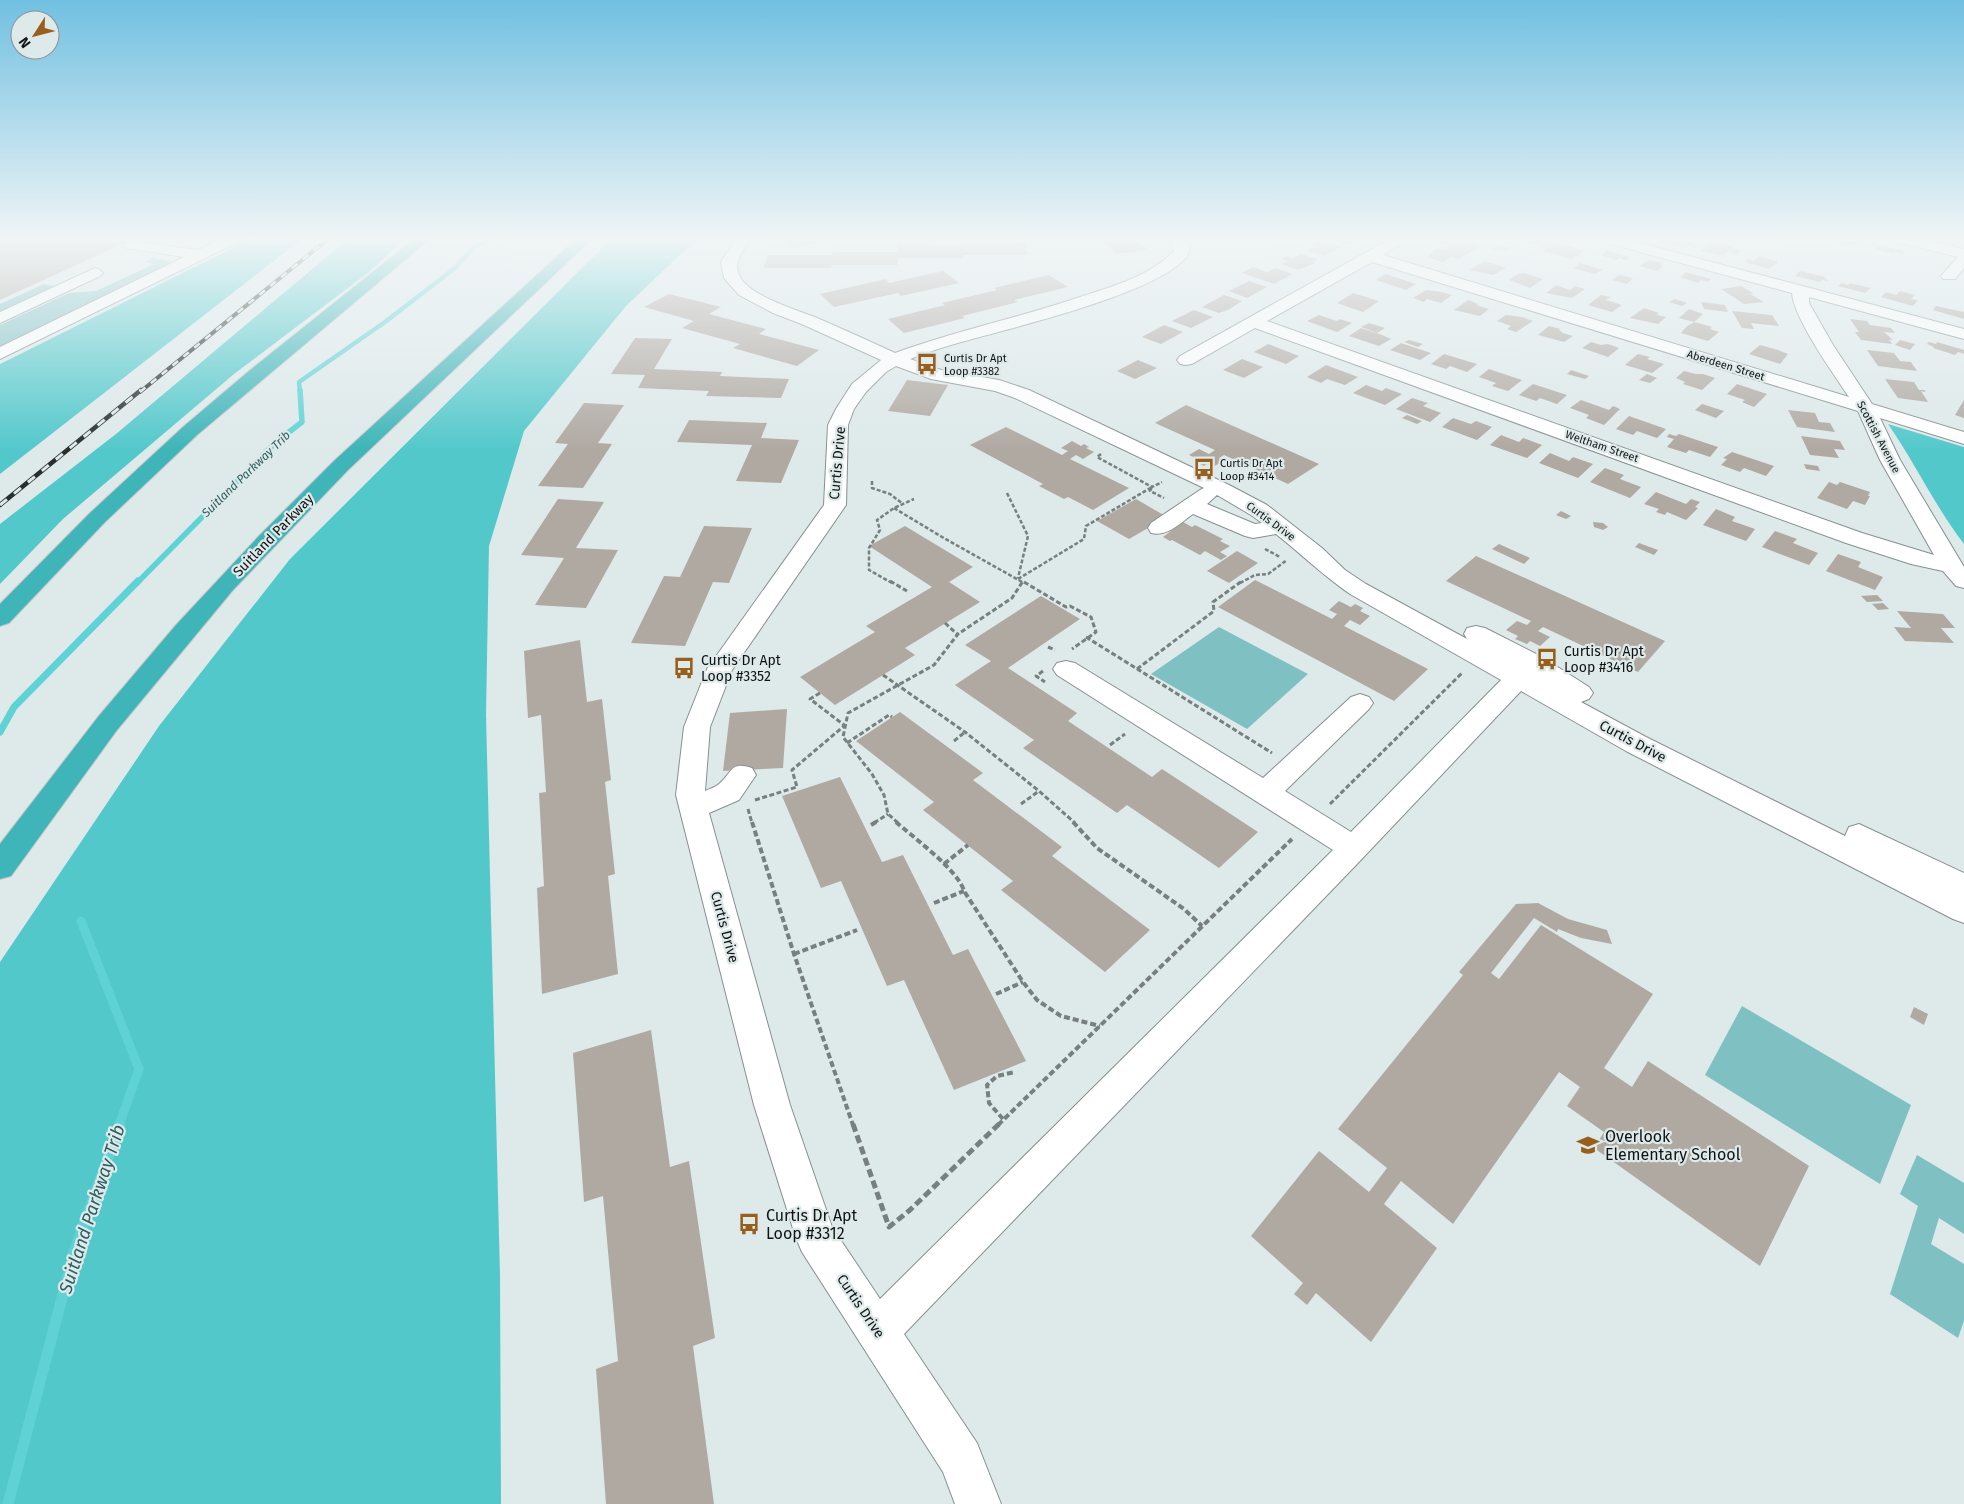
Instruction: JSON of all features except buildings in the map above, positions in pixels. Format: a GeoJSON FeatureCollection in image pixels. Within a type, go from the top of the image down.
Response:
{"type":"FeatureCollection","features":[{"type":"Feature","properties":{"kind":"highway"},"geometry":{"type":"LineString","coordinates":[[0,618],[97,517],[158,459],[245,384],[337,309]]}},
{"type":"Feature","properties":{"kind":"highway","name":"Suitland Parkway"},"geometry":{"type":"LineString","coordinates":[[0,867],[65,778],[141,684],[250,558],[362,444],[509,309]]}},
{"type":"Feature","properties":{"kind":"street"},"geometry":{"type":"LineString","coordinates":[[0,318],[19,309]]}},
{"type":"Feature","properties":{"kind":"street"},"geometry":{"type":"LineString","coordinates":[[0,354],[91,309]]}},
{"type":"Feature","properties":{"kind":"street","name":"Curtis Drive"},"geometry":{"type":"LineString","coordinates":[[777,309],[937,375],[999,386],[1022,394],[1218,487],[1259,510],[1282,527],[1305,555],[1358,589],[1636,744],[1964,910]]}},
{"type":"Feature","properties":{"kind":"street","name":"Curtis Drive"},"geometry":{"type":"LineString","coordinates":[[978,1504],[961,1459],[816,1238],[772,1105],[690,795],[697,727],[720,669],[834,505],[838,425],[845,409],[859,388],[880,368],[894,358],[958,337],[1039,317],[1062,309]]}},
{"type":"Feature","properties":{"kind":"street"},"geometry":{"type":"LineString","coordinates":[[1186,360],[1277,309]]}},
{"type":"Feature","properties":{"kind":"street","name":"Aberdeen Street"},"geometry":{"type":"LineString","coordinates":[[1544,309],[1964,438]]}},
{"type":"Feature","properties":{"kind":"street","name":"Scottish Avenue"},"geometry":{"type":"LineString","coordinates":[[1804,309],[1824,345],[1866,409],[1890,460],[1958,573]]}},
{"type":"Feature","properties":{"kind":"street"},"geometry":{"type":"LineString","coordinates":[[1869,309],[1964,334]]}},
{"type":"Feature","properties":{"kind":"street","name":"Weltham Street"},"geometry":{"type":"LineString","coordinates":[[1254,322],[1854,538],[1958,573]]}},
{"type":"Feature","properties":{"kind":"street"},"geometry":{"type":"LineString","coordinates":[[1159,528],[1218,487]]}},
{"type":"Feature","properties":{"kind":"street"},"geometry":{"type":"LineString","coordinates":[[1189,507],[1253,531],[1282,527]]}},
{"type":"Feature","properties":{"kind":"street","name":"Curtis Drive"},"geometry":{"type":"LineString","coordinates":[[1305,555],[1372,580],[1533,663],[1604,708],[1964,887]]}},
{"type":"Feature","properties":{"kind":"street"},"geometry":{"type":"LineString","coordinates":[[1066,669],[1353,848]]}},
{"type":"Feature","properties":{"kind":"street"},"geometry":{"type":"LineString","coordinates":[[878,1331],[1518,678]]}},
{"type":"Feature","properties":{"kind":"street"},"geometry":{"type":"LineString","coordinates":[[1265,793],[1360,703]]}},
{"type":"Feature","properties":{"kind":"street"},"geometry":{"type":"LineString","coordinates":[[694,808],[728,792],[742,775]]}},
{"type":"Feature","properties":{"kind":"path"},"geometry":{"type":"LineString","coordinates":[[872,481],[872,488],[890,494],[903,504]]}},
{"type":"Feature","properties":{"kind":"path"},"geometry":{"type":"LineString","coordinates":[[1017,579],[1084,539],[1086,526],[1152,487],[1150,491],[1189,507]]}},
{"type":"Feature","properties":{"kind":"path"},"geometry":{"type":"LineString","coordinates":[[1007,493],[1028,536],[1017,579]]}},
{"type":"Feature","properties":{"kind":"path"},"geometry":{"type":"LineString","coordinates":[[908,591],[870,570],[867,556],[869,544],[880,530],[877,520],[894,508],[914,499]]}},
{"type":"Feature","properties":{"kind":"path"},"geometry":{"type":"LineString","coordinates":[[894,508],[950,543],[1024,582],[1066,607],[1070,606],[1091,617],[1096,632],[1086,637],[1294,766]]}},
{"type":"Feature","properties":{"kind":"path"},"geometry":{"type":"LineString","coordinates":[[1262,548],[1287,560],[1305,555]]}},
{"type":"Feature","properties":{"kind":"path"},"geometry":{"type":"LineString","coordinates":[[1137,669],[1214,611],[1213,602],[1241,582],[1255,575],[1268,574],[1287,560],[1305,555]]}},
{"type":"Feature","properties":{"kind":"path"},"geometry":{"type":"LineString","coordinates":[[1024,582],[1012,598],[958,634],[934,665],[900,686],[848,713],[843,737],[872,774],[884,795],[888,814],[944,864],[962,883],[964,891],[1023,982],[1037,1000],[1061,1016],[1101,1026]]}},
{"type":"Feature","properties":{"kind":"path"},"geometry":{"type":"LineString","coordinates":[[944,623],[958,634]]}},
{"type":"Feature","properties":{"kind":"path"},"geometry":{"type":"LineString","coordinates":[[844,725],[792,770],[797,787],[746,802],[794,954],[889,1227],[910,1210],[1310,821],[1366,770],[1465,670]]}},
{"type":"Feature","properties":{"kind":"path"},"geometry":{"type":"LineString","coordinates":[[883,675],[965,732],[1039,791],[1073,821],[1097,848],[1184,909],[1202,926]]}},
{"type":"Feature","properties":{"kind":"path"},"geometry":{"type":"LineString","coordinates":[[820,693],[810,699],[844,725]]}},
{"type":"Feature","properties":{"kind":"path"},"geometry":{"type":"LineString","coordinates":[[846,743],[889,715],[892,717]]}},
{"type":"Feature","properties":{"kind":"path"},"geometry":{"type":"LineString","coordinates":[[954,742],[965,732]]}},
{"type":"Feature","properties":{"kind":"path"},"geometry":{"type":"LineString","coordinates":[[1110,745],[1127,732]]}},
{"type":"Feature","properties":{"kind":"path"},"geometry":{"type":"LineString","coordinates":[[1021,804],[1039,791]]}},
{"type":"Feature","properties":{"kind":"path"},"geometry":{"type":"LineString","coordinates":[[871,825],[888,814]]}},
{"type":"Feature","properties":{"kind":"path"},"geometry":{"type":"LineString","coordinates":[[944,864],[968,845]]}},
{"type":"Feature","properties":{"kind":"path"},"geometry":{"type":"LineString","coordinates":[[934,903],[964,891]]}},
{"type":"Feature","properties":{"kind":"path"},"geometry":{"type":"LineString","coordinates":[[794,954],[857,930]]}},
{"type":"Feature","properties":{"kind":"path"},"geometry":{"type":"LineString","coordinates":[[996,994],[1023,982]]}},
{"type":"Feature","properties":{"kind":"path"},"geometry":{"type":"LineString","coordinates":[[1003,1119],[990,1103],[987,1085],[997,1076],[1015,1072]]}},
{"type":"Feature","properties":{"kind":"shaded area"},"geometry":{"type":"Polygon","coordinates":[[[0,309],[12,309],[0,315],[0,309]]]}},
{"type":"Feature","properties":{"kind":"shaded area"},"geometry":{"type":"Polygon","coordinates":[[[34,309],[81,309],[0,349],[0,325],[34,309]]]}},
{"type":"Feature","properties":{"kind":"shaded area"},"geometry":{"type":"Polygon","coordinates":[[[110,309],[212,309],[0,474],[0,364],[110,309]]]}},
{"type":"Feature","properties":{"kind":"shaded area"},"geometry":{"type":"Polygon","coordinates":[[[264,309],[320,309],[234,374],[63,519],[0,584],[0,524],[116,434],[264,309]]]}},
{"type":"Feature","properties":{"kind":"shaded area"},"geometry":{"type":"Polygon","coordinates":[[[541,309],[623,309],[524,431],[489,546],[486,715],[500,1275],[501,1504],[0,1504],[0,962],[159,726],[290,559],[541,309]]]}},
{"type":"Feature","properties":{"kind":"shaded area"},"geometry":{"type":"Polygon","coordinates":[[[1888,424],[1964,447],[1964,544],[1944,515],[1888,424]]]}},
{"type":"Feature","properties":{"kind":"shaded area"},"geometry":{"type":"Polygon","coordinates":[[[1219,627],[1308,674],[1247,729],[1151,674],[1219,627]]]}},
{"type":"Feature","properties":{"kind":"shaded area"},"geometry":{"type":"Polygon","coordinates":[[[1742,1006],[1911,1105],[1880,1184],[1705,1075],[1742,1006]]]}},
{"type":"Feature","properties":{"kind":"shaded area"},"geometry":{"type":"Polygon","coordinates":[[[1917,1155],[1964,1183],[1964,1234],[1939,1218],[1931,1244],[1964,1264],[1964,1321],[1958,1338],[1890,1294],[1918,1206],[1900,1194],[1917,1155]]]}},
{"type":"Feature","properties":{"kind":"waterway","name":"Suitland Parkway Trib"},"geometry":{"type":"LineString","coordinates":[[300,392],[299,382],[402,309]]}},
{"type":"Feature","properties":{"kind":"waterway","name":"Suitland Parkway Trib"},"geometry":{"type":"LineString","coordinates":[[137,583],[276,442],[302,422],[300,390]]}},
{"type":"Feature","properties":{"kind":"waterway","name":"Suitland Parkway Trib"},"geometry":{"type":"LineString","coordinates":[[0,732],[14,707],[138,581]]}},
{"type":"Feature","properties":{"kind":"waterway","name":"Suitland Parkway Trib"},"geometry":{"type":"LineString","coordinates":[[81,921],[139,1069],[119,1125]]}},
{"type":"Feature","properties":{"kind":"waterway","name":"Suitland Parkway Trib"},"geometry":{"type":"LineString","coordinates":[[8,1504],[74,1252],[120,1124]]}},
{"type":"Feature","properties":{"kind":"railway"},"geometry":{"type":"LineString","coordinates":[[140,392],[242,309]]}},
{"type":"Feature","properties":{"kind":"railway"},"geometry":{"type":"LineString","coordinates":[[0,505],[141,390]]}},
{"type":"Feature","properties":{"kind":"place","name":"Curtis Dr Apt Loop #3382"},"geometry":{"type":"Point","coordinates":[927,364]}},
{"type":"Feature","properties":{"kind":"place","name":"Curtis Dr Apt Loop #3414"},"geometry":{"type":"Point","coordinates":[1204,469]}},
{"type":"Feature","properties":{"kind":"place","name":"Curtis Dr Apt Loop #3416"},"geometry":{"type":"Point","coordinates":[1547,659]}},
{"type":"Feature","properties":{"kind":"place","name":"Curtis Dr Apt Loop #3352"},"geometry":{"type":"Point","coordinates":[684,668]}},
{"type":"Feature","properties":{"kind":"place","name":"Overlook Elementary School"},"geometry":{"type":"Point","coordinates":[1588,1145]}},
{"type":"Feature","properties":{"kind":"place","name":"Curtis Dr Apt Loop #3312"},"geometry":{"type":"Point","coordinates":[749,1224]}}]}
